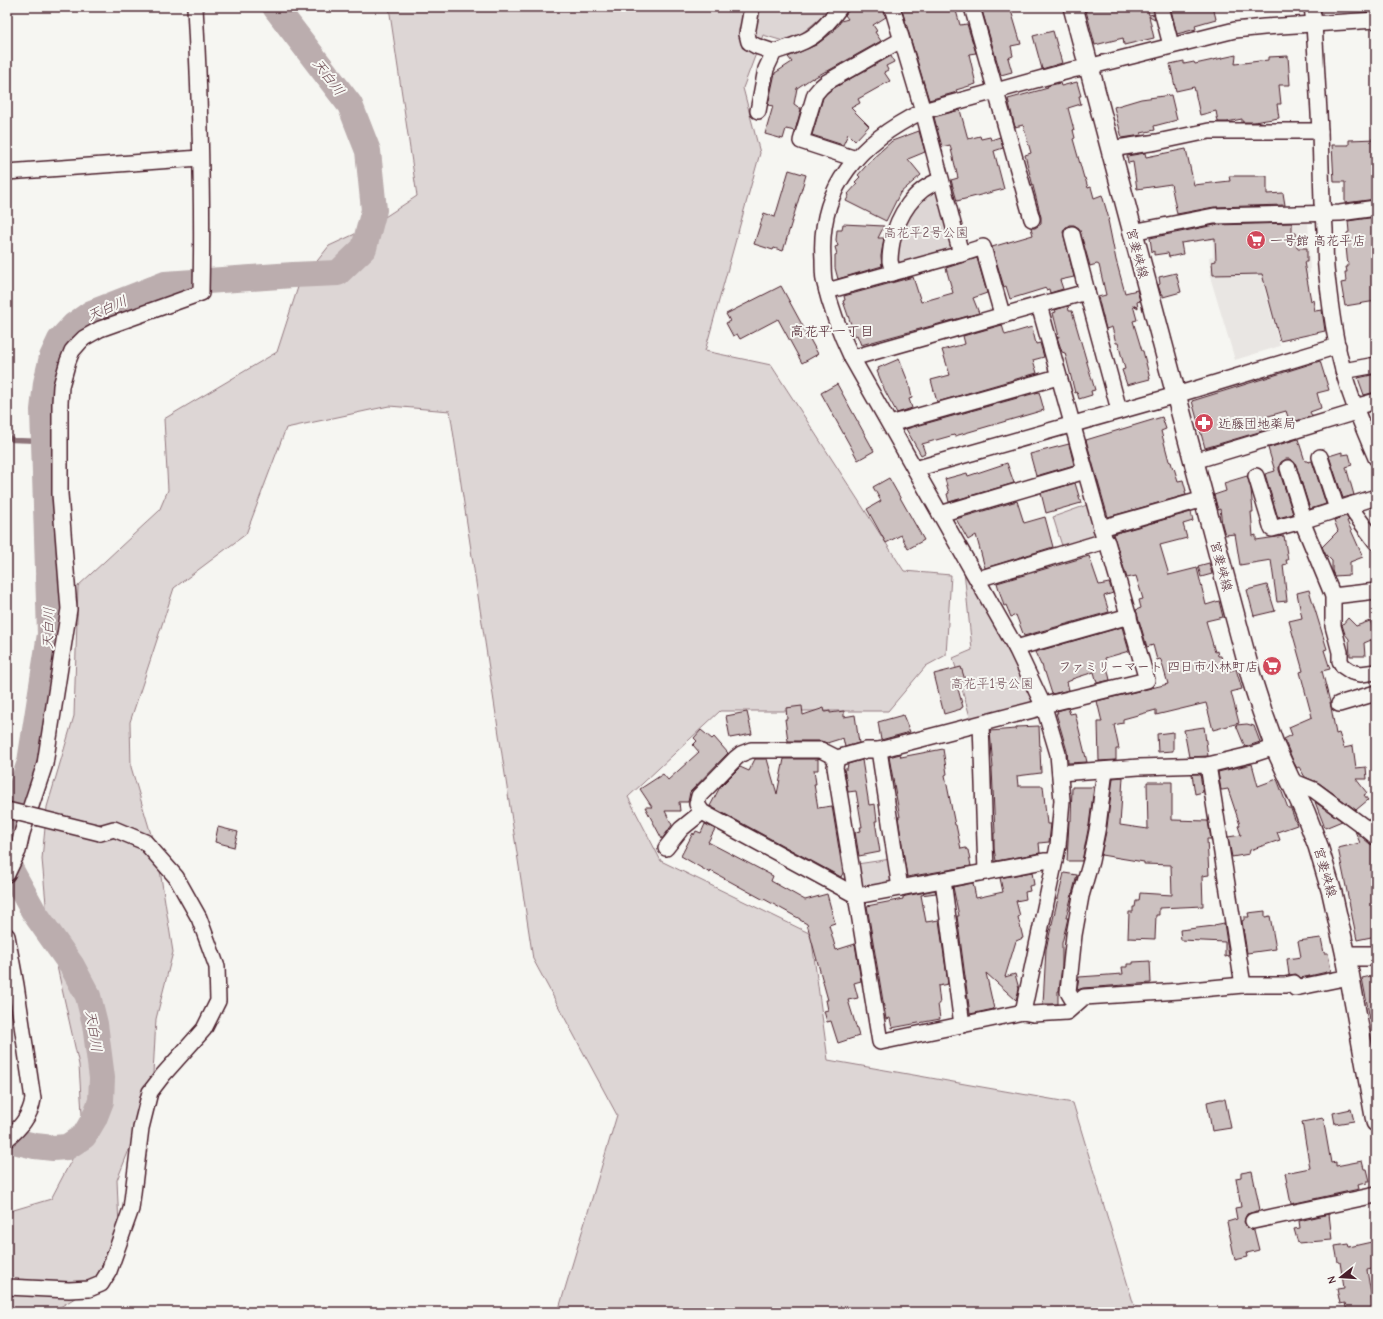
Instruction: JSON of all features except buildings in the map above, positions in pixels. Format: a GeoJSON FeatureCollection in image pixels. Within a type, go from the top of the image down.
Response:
{"type":"FeatureCollection","features":[{"type":"Feature","properties":{"kind":"main road","name":"宮妻峡線"},"geometry":{"type":"LineString","coordinates":[[1072,7],[1252,680],[1276,747],[1292,781],[1318,846],[1332,893],[1346,956],[1376,1122]]}},
{"type":"Feature","properties":{"kind":"main road"},"geometry":{"type":"LineString","coordinates":[[1346,956],[1376,956]]}},
{"type":"Feature","properties":{"kind":"street"},"geometry":{"type":"LineString","coordinates":[[7,874],[18,851],[22,833],[45,764],[69,609],[60,494],[60,404],[64,371],[72,351],[84,338],[100,329],[201,293],[202,243],[195,7]]}},
{"type":"Feature","properties":{"kind":"street"},"geometry":{"type":"LineString","coordinates":[[752,7],[747,34],[749,42],[774,52],[801,43],[812,37],[828,23],[840,7]]}},
{"type":"Feature","properties":{"kind":"street"},"geometry":{"type":"LineString","coordinates":[[892,7],[961,254]]}},
{"type":"Feature","properties":{"kind":"street"},"geometry":{"type":"LineString","coordinates":[[972,7],[1032,219]]}},
{"type":"Feature","properties":{"kind":"street"},"geometry":{"type":"LineString","coordinates":[[1161,7],[1171,45]]}},
{"type":"Feature","properties":{"kind":"street"},"geometry":{"type":"LineString","coordinates":[[1312,7],[1320,132],[1326,268],[1343,370],[1356,410],[1376,458]]}},
{"type":"Feature","properties":{"kind":"street"},"geometry":{"type":"LineString","coordinates":[[1023,1012],[1055,861],[1061,825],[1062,800],[1058,754],[1044,706],[1016,648],[844,342],[824,279],[822,235],[832,196],[841,178],[856,158],[881,134],[922,111],[1072,70],[1235,30],[1314,23],[1376,20]]}},
{"type":"Feature","properties":{"kind":"street"},"geometry":{"type":"LineString","coordinates":[[856,158],[801,141],[815,94],[827,82],[901,40]]}},
{"type":"Feature","properties":{"kind":"street"},"geometry":{"type":"LineString","coordinates":[[758,111],[766,69],[774,52]]}},
{"type":"Feature","properties":{"kind":"street"},"geometry":{"type":"LineString","coordinates":[[1110,149],[1157,142],[1209,131],[1320,132]]}},
{"type":"Feature","properties":{"kind":"street"},"geometry":{"type":"LineString","coordinates":[[7,172],[200,158]]}},
{"type":"Feature","properties":{"kind":"street"},"geometry":{"type":"LineString","coordinates":[[893,273],[890,261],[891,251],[897,225],[902,213],[919,192],[931,184],[941,180]]}},
{"type":"Feature","properties":{"kind":"street"},"geometry":{"type":"LineString","coordinates":[[1132,232],[1214,216],[1324,214],[1376,208]]}},
{"type":"Feature","properties":{"kind":"street"},"geometry":{"type":"LineString","coordinates":[[1072,234],[1120,410]]}},
{"type":"Feature","properties":{"kind":"street"},"geometry":{"type":"LineString","coordinates":[[827,291],[983,247],[1002,314]]}},
{"type":"Feature","properties":{"kind":"street"},"geometry":{"type":"LineString","coordinates":[[852,358],[994,319],[1002,314],[1087,292]]}},
{"type":"Feature","properties":{"kind":"street"},"geometry":{"type":"LineString","coordinates":[[1039,305],[1103,535],[1108,542],[1147,680],[879,750],[866,750],[837,758],[821,750],[751,750],[741,754],[699,796],[697,804],[702,812],[856,896],[1044,861],[1055,861]]}},
{"type":"Feature","properties":{"kind":"street"},"geometry":{"type":"LineString","coordinates":[[915,469],[1176,395],[1338,346]]}},
{"type":"Feature","properties":{"kind":"street"},"geometry":{"type":"LineString","coordinates":[[1343,370],[1376,365]]}},
{"type":"Feature","properties":{"kind":"street"},"geometry":{"type":"LineString","coordinates":[[890,424],[1058,377]]}},
{"type":"Feature","properties":{"kind":"street"},"geometry":{"type":"LineString","coordinates":[[1194,461],[1356,410],[1376,401]]}},
{"type":"Feature","properties":{"kind":"street"},"geometry":{"type":"LineString","coordinates":[[1320,457],[1337,509]]}},
{"type":"Feature","properties":{"kind":"street"},"geometry":{"type":"LineString","coordinates":[[1288,468],[1303,520],[1333,596],[1333,626],[1340,652],[1340,661],[1343,666],[1352,672],[1373,673],[1376,692],[1339,704]]}},
{"type":"Feature","properties":{"kind":"street"},"geometry":{"type":"LineString","coordinates":[[940,514],[1085,471]]}},
{"type":"Feature","properties":{"kind":"street"},"geometry":{"type":"LineString","coordinates":[[1256,476],[1272,529],[1376,497]]}},
{"type":"Feature","properties":{"kind":"street"},"geometry":{"type":"LineString","coordinates":[[978,579],[1204,499]]}},
{"type":"Feature","properties":{"kind":"street"},"geometry":{"type":"LineString","coordinates":[[1353,504],[1356,514],[1376,542]]}},
{"type":"Feature","properties":{"kind":"street"},"geometry":{"type":"LineString","coordinates":[[1333,596],[1376,591]]}},
{"type":"Feature","properties":{"kind":"street"},"geometry":{"type":"LineString","coordinates":[[1016,648],[1129,616]]}},
{"type":"Feature","properties":{"kind":"street"},"geometry":{"type":"LineString","coordinates":[[981,724],[986,872]]}},
{"type":"Feature","properties":{"kind":"street"},"geometry":{"type":"LineString","coordinates":[[1060,773],[1139,767],[1208,765],[1276,747]]}},
{"type":"Feature","properties":{"kind":"street"},"geometry":{"type":"LineString","coordinates":[[879,750],[900,888]]}},
{"type":"Feature","properties":{"kind":"street"},"geometry":{"type":"LineString","coordinates":[[837,758],[834,767],[880,1042],[1023,1012],[1066,1012],[1084,997],[1180,991],[1243,985],[1285,985],[1294,983],[1295,988],[1349,977]]}},
{"type":"Feature","properties":{"kind":"street"},"geometry":{"type":"LineString","coordinates":[[1208,765],[1243,985]]}},
{"type":"Feature","properties":{"kind":"street"},"geometry":{"type":"LineString","coordinates":[[1075,1004],[1068,992],[1074,934],[1081,896],[1091,860],[1098,826],[1105,770]]}},
{"type":"Feature","properties":{"kind":"street"},"geometry":{"type":"LineString","coordinates":[[1292,781],[1314,790],[1376,837]]}},
{"type":"Feature","properties":{"kind":"street"},"geometry":{"type":"LineString","coordinates":[[7,810],[100,833],[114,829],[145,842],[176,877],[199,918],[217,967],[218,1001],[204,1029],[150,1092],[141,1128],[131,1208],[109,1271],[100,1284],[89,1290],[7,1287]]}},
{"type":"Feature","properties":{"kind":"street"},"geometry":{"type":"LineString","coordinates":[[666,848],[681,829],[702,812]]}},
{"type":"Feature","properties":{"kind":"street"},"geometry":{"type":"LineString","coordinates":[[943,880],[962,1025]]}},
{"type":"Feature","properties":{"kind":"street"},"geometry":{"type":"LineString","coordinates":[[7,936],[33,1099],[28,1116],[20,1128],[7,1139]]}},
{"type":"Feature","properties":{"kind":"street"},"geometry":{"type":"LineString","coordinates":[[1253,1221],[1376,1195]]}},
{"type":"Feature","properties":{"kind":"shaded area"},"geometry":{"type":"Polygon","coordinates":[[[1308,218],[1310,273],[1264,287],[1280,346],[1235,360],[1211,280],[1209,257],[1213,256],[1213,220],[1308,218]]]}},
{"type":"Feature","properties":{"kind":"green space"},"geometry":{"type":"Polygon","coordinates":[[[389,7],[834,7],[790,43],[763,35],[743,88],[760,153],[705,351],[771,365],[904,571],[951,575],[946,655],[926,666],[888,711],[720,711],[628,797],[661,861],[811,934],[828,1060],[1073,1103],[1136,1312],[558,1312],[617,1115],[533,959],[450,411],[389,406],[286,428],[246,534],[174,588],[130,722],[131,767],[158,858],[173,952],[156,1019],[152,1092],[117,1180],[119,1227],[111,1250],[88,1290],[52,1312],[7,1312],[7,1212],[51,1199],[72,1159],[82,1114],[79,1065],[48,926],[42,859],[47,807],[74,716],[78,586],[159,511],[168,490],[164,419],[277,352],[299,284],[329,246],[368,228],[417,196],[389,7]]]}},
{"type":"Feature","properties":{"kind":"green space","name":"高花平2号公園"},"geometry":{"type":"Polygon","coordinates":[[[939,189],[954,244],[951,249],[898,265],[895,251],[900,231],[920,197],[939,189]]]}},
{"type":"Feature","properties":{"kind":"green space"},"geometry":{"type":"Polygon","coordinates":[[[1087,505],[1097,535],[1092,541],[1063,549],[1053,517],[1087,505]]]}},
{"type":"Feature","properties":{"kind":"green space","name":"高花平1号公園"},"geometry":{"type":"Polygon","coordinates":[[[964,570],[1012,654],[1033,700],[1030,705],[971,720],[953,658],[972,650],[964,570]]]}},
{"type":"Feature","properties":{"kind":"green space"},"geometry":{"type":"Polygon","coordinates":[[[891,859],[895,881],[865,890],[861,887],[857,864],[891,859]]]}},
{"type":"Feature","properties":{"kind":"waterway","name":"天白川"},"geometry":{"type":"LineString","coordinates":[[7,818],[30,762],[50,634],[43,410],[46,383],[52,357],[60,340],[74,325],[91,313],[165,284],[338,273],[364,248],[374,210],[368,151],[350,105],[275,7]]}},
{"type":"Feature","properties":{"kind":"waterway"},"geometry":{"type":"LineString","coordinates":[[7,435],[13,440],[43,441]]}},
{"type":"Feature","properties":{"kind":"waterway","name":"天白川"},"geometry":{"type":"LineString","coordinates":[[7,863],[34,912],[72,966],[88,996],[95,1024],[102,1078],[101,1101],[94,1119],[84,1136],[67,1147],[53,1148],[35,1146],[18,1142],[7,1136]]}},
{"type":"Feature","properties":{"kind":"place","name":"一号館 高花平店"},"geometry":{"type":"Point","coordinates":[1256,240]}},
{"type":"Feature","properties":{"kind":"place","name":"近藤団地薬局"},"geometry":{"type":"Point","coordinates":[1204,423]}},
{"type":"Feature","properties":{"kind":"place","name":"ファミリーマート 四日市小林町店"},"geometry":{"type":"Point","coordinates":[1272,666]}},
{"type":"Feature","properties":{"kind":"district","name":"高花平一丁目"},"geometry":{"type":"Point","coordinates":[832,331]}}]}
